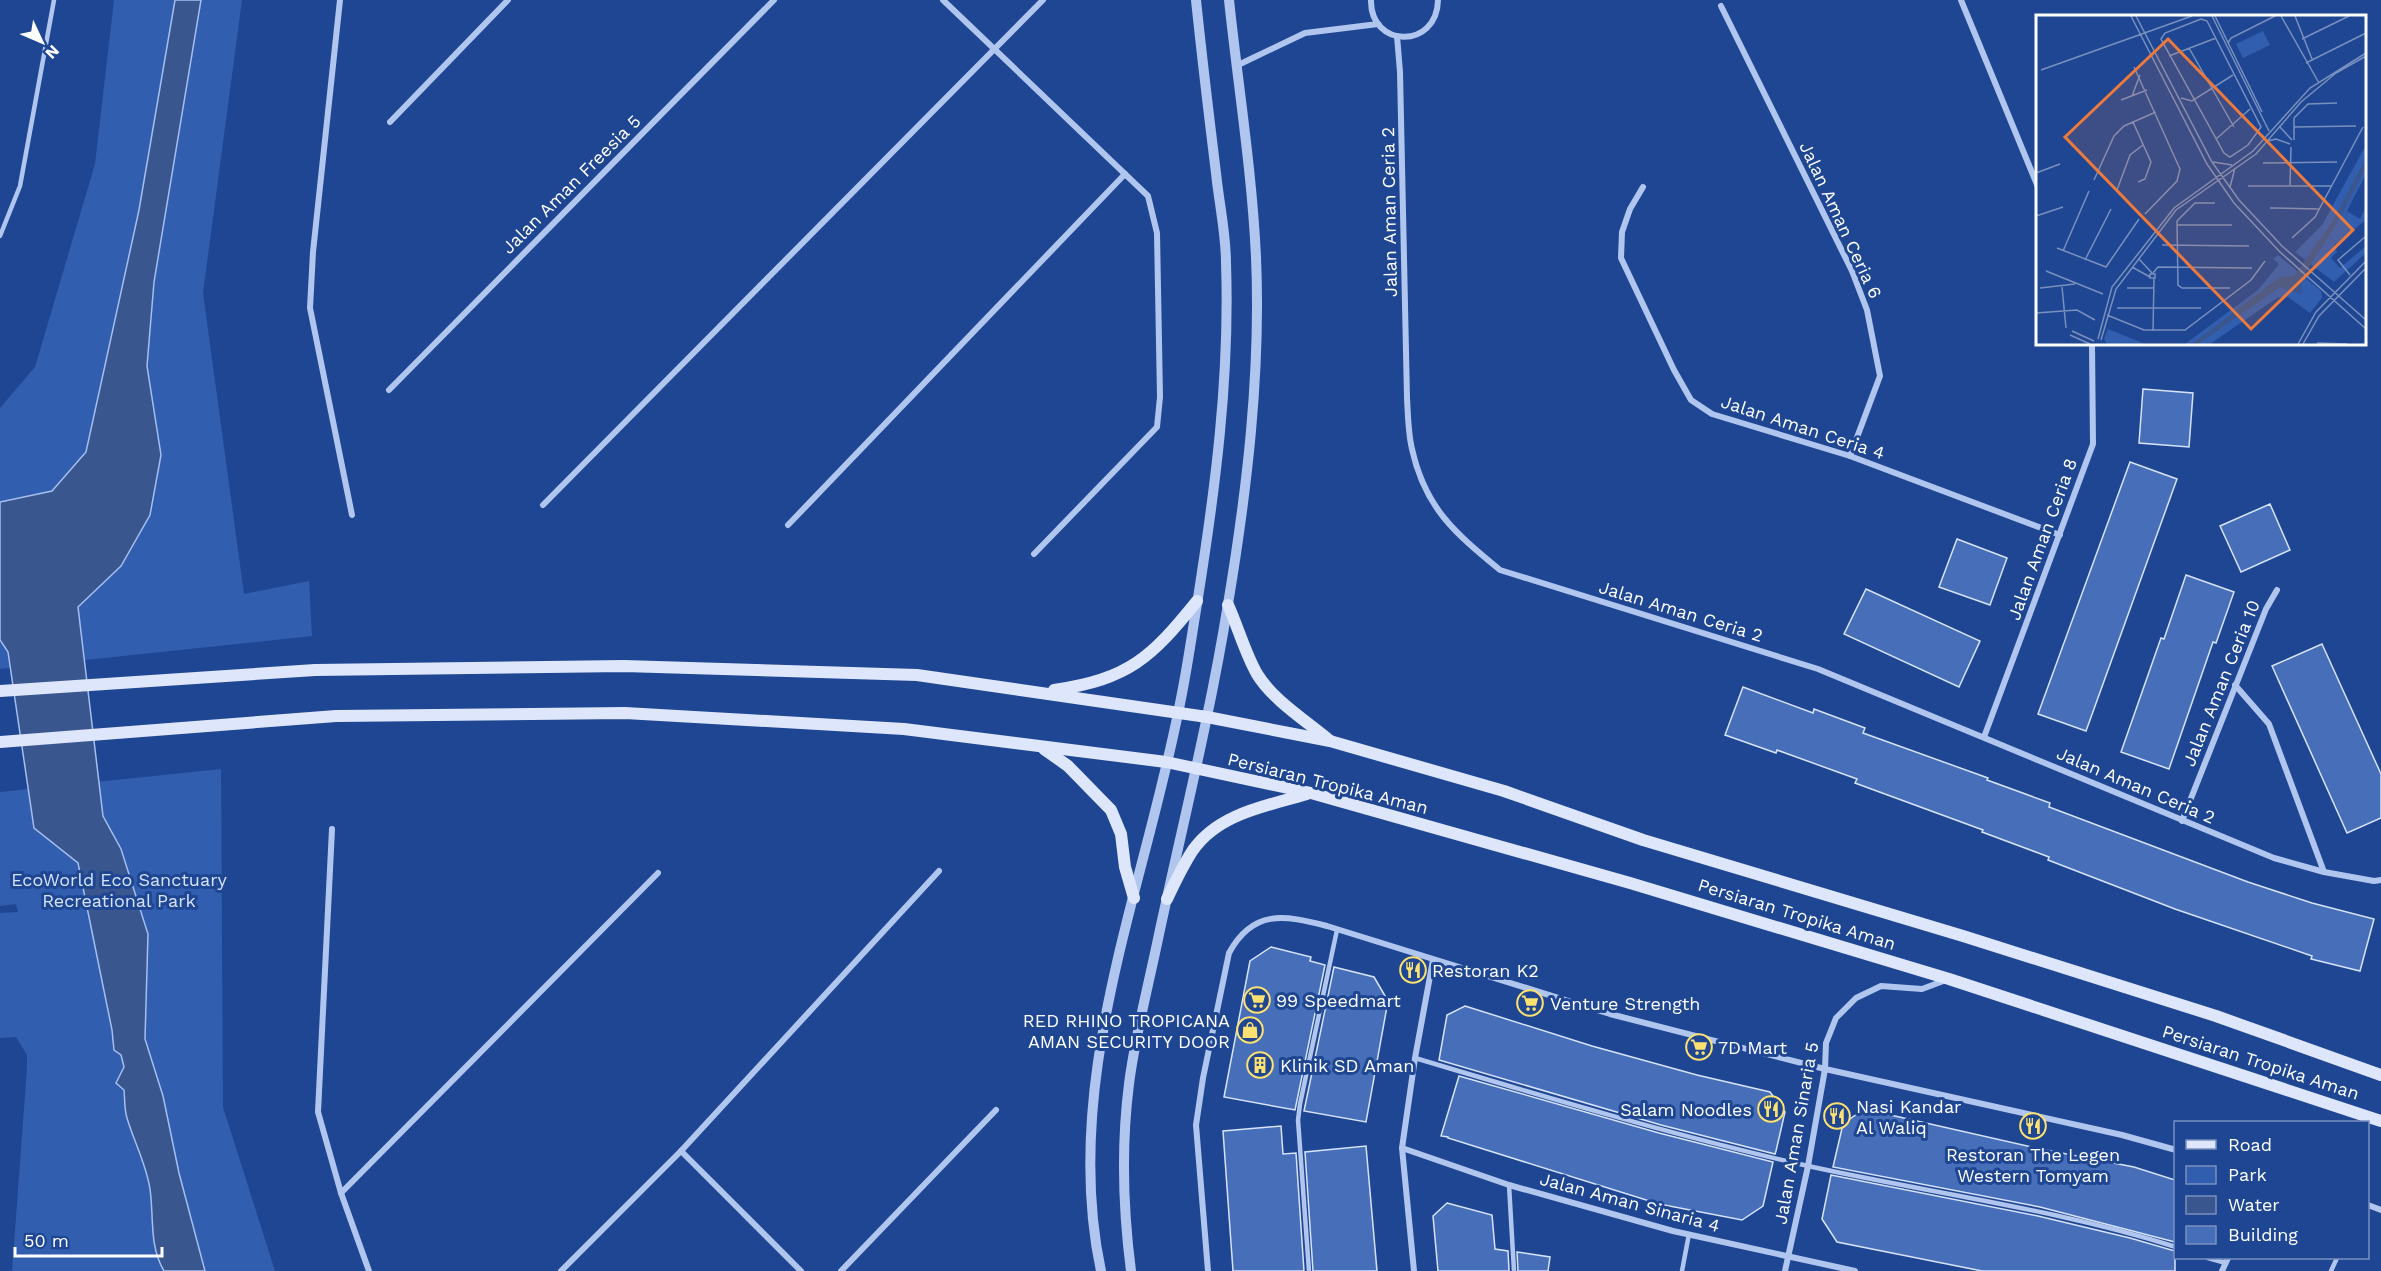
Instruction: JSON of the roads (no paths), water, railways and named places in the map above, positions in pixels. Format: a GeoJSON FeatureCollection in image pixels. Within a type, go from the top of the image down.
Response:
{"type":"FeatureCollection","features":[{"type":"Feature","properties":{"kind":"main road"},"geometry":{"type":"LineString","coordinates":[[1038,693],[1073,687],[1118,674],[1166,640],[1197,601]]}},
{"type":"Feature","properties":{"kind":"main road"},"geometry":{"type":"LineString","coordinates":[[1228,605],[1251,661],[1264,683],[1330,741]]}},
{"type":"Feature","properties":{"kind":"main road","name":"Persiaran Tropika Aman"},"geometry":{"type":"LineString","coordinates":[[0,692],[348,669],[624,666],[917,675],[1207,717],[1330,741],[1504,791],[1643,840],[2029,957],[2216,1017],[2381,1075]]}},
{"type":"Feature","properties":{"kind":"main road","name":"Persiaran Tropika Aman"},"geometry":{"type":"LineString","coordinates":[[0,742],[336,716],[625,713],[903,729],[1166,762],[1311,793],[1630,883],[1949,979],[2381,1121]]}},
{"type":"Feature","properties":{"kind":"main road"},"geometry":{"type":"LineString","coordinates":[[1042,748],[1068,766],[1110,810],[1121,834],[1125,867],[1134,898]]}},
{"type":"Feature","properties":{"kind":"main road"},"geometry":{"type":"LineString","coordinates":[[1167,898],[1194,848],[1226,821],[1247,810],[1311,793]]}},
{"type":"Feature","properties":{"kind":"street"},"geometry":{"type":"LineString","coordinates":[[340,0],[313,252],[310,308],[352,515]]}},
{"type":"Feature","properties":{"kind":"street"},"geometry":{"type":"LineString","coordinates":[[390,122],[508,0]]}},
{"type":"Feature","properties":{"kind":"street","name":"Jalan Aman Freesia 5"},"geometry":{"type":"LineString","coordinates":[[389,390],[774,0]]}},
{"type":"Feature","properties":{"kind":"street"},"geometry":{"type":"LineString","coordinates":[[943,0],[1148,196],[1157,233],[1160,397],[1157,427],[1034,554]]}},
{"type":"Feature","properties":{"kind":"street"},"geometry":{"type":"LineString","coordinates":[[543,505],[1043,0]]}},
{"type":"Feature","properties":{"kind":"street"},"geometry":{"type":"LineString","coordinates":[[1101,1271],[1095,1244],[1088,1160],[1094,1080],[1119,957],[1178,713],[1212,510],[1220,442],[1227,331],[1226,260],[1196,0]]}},
{"type":"Feature","properties":{"kind":"street"},"geometry":{"type":"LineString","coordinates":[[1131,1271],[1124,1200],[1129,1082],[1207,717],[1228,605],[1251,422],[1256,257],[1229,0]]}},
{"type":"Feature","properties":{"kind":"street"},"geometry":{"type":"LineString","coordinates":[[1371,0],[1372,14],[1378,24],[1386,32],[1407,37],[1418,34],[1434,20],[1438,0]]}},
{"type":"Feature","properties":{"kind":"street"},"geometry":{"type":"LineString","coordinates":[[1961,0],[2036,185]]}},
{"type":"Feature","properties":{"kind":"street","name":"Jalan Aman Ceria 6"},"geometry":{"type":"LineString","coordinates":[[1721,6],[1852,271],[1867,310],[1880,376],[1850,456]]}},
{"type":"Feature","properties":{"kind":"street"},"geometry":{"type":"LineString","coordinates":[[1236,66],[1305,33],[1378,24]]}},
{"type":"Feature","properties":{"kind":"street","name":"Jalan Aman Ceria 2"},"geometry":{"type":"LineString","coordinates":[[1397,36],[1400,72],[1407,398],[1412,448],[1428,496],[1439,513],[1465,540],[1500,570],[1818,669],[2274,858],[2324,872],[2374,881],[2381,880]]}},
{"type":"Feature","properties":{"kind":"street"},"geometry":{"type":"LineString","coordinates":[[788,525],[1125,174]]}},
{"type":"Feature","properties":{"kind":"street","name":"Jalan Aman Ceria 4"},"geometry":{"type":"LineString","coordinates":[[1643,187],[1630,209],[1622,232],[1621,258],[1674,370],[1691,400],[1712,414],[1850,456],[2060,535]]}},
{"type":"Feature","properties":{"kind":"street","name":"Jalan Aman Ceria 8"},"geometry":{"type":"LineString","coordinates":[[1984,737],[2093,444],[2092,345]]}},
{"type":"Feature","properties":{"kind":"street","name":"Jalan Aman Ceria 10"},"geometry":{"type":"LineString","coordinates":[[2182,821],[2266,609],[2277,590]]}},
{"type":"Feature","properties":{"kind":"street"},"geometry":{"type":"LineString","coordinates":[[2235,685],[2269,724],[2324,872]]}},
{"type":"Feature","properties":{"kind":"street"},"geometry":{"type":"LineString","coordinates":[[332,829],[318,1112],[341,1193],[369,1271]]}},
{"type":"Feature","properties":{"kind":"street"},"geometry":{"type":"LineString","coordinates":[[561,1271],[681,1151],[939,872]]}},
{"type":"Feature","properties":{"kind":"street"},"geometry":{"type":"LineString","coordinates":[[341,1193],[658,873]]}},
{"type":"Feature","properties":{"kind":"street"},"geometry":{"type":"LineString","coordinates":[[1208,1271],[1196,1125],[1203,1078],[1229,953],[1237,939],[1251,927],[1268,918],[1297,918],[1327,926],[1610,1014],[1825,1069],[2122,1135],[2174,1150]]}},
{"type":"Feature","properties":{"kind":"street"},"geometry":{"type":"LineString","coordinates":[[1414,1271],[1402,1148],[1415,1058],[1433,960]]}},
{"type":"Feature","properties":{"kind":"street","name":"Jalan Aman Sinaria 5"},"geometry":{"type":"LineString","coordinates":[[1785,1271],[1808,1166],[1825,1069],[1826,1043],[1836,1018],[1856,998],[1881,986],[1922,989],[1949,979]]}},
{"type":"Feature","properties":{"kind":"street"},"geometry":{"type":"LineString","coordinates":[[841,1271],[996,1110]]}},
{"type":"Feature","properties":{"kind":"street","name":"Jalan Aman Sinaria 4"},"geometry":{"type":"LineString","coordinates":[[1402,1148],[1509,1185],[1689,1234],[1855,1271]]}},
{"type":"Feature","properties":{"kind":"street"},"geometry":{"type":"LineString","coordinates":[[681,1151],[801,1271]]}},
{"type":"Feature","properties":{"kind":"street"},"geometry":{"type":"LineString","coordinates":[[2222,1271],[2227,1260]]}},
{"type":"Feature","properties":{"kind":"lane"},"geometry":{"type":"LineString","coordinates":[[0,236],[20,186],[54,0]]}},
{"type":"Feature","properties":{"kind":"lane"},"geometry":{"type":"LineString","coordinates":[[1309,1271],[1298,1120],[1337,930]]}},
{"type":"Feature","properties":{"kind":"lane"},"geometry":{"type":"LineString","coordinates":[[1415,1058],[1586,1109],[1808,1166],[2037,1211],[2174,1247]]}},
{"type":"Feature","properties":{"kind":"lane"},"geometry":{"type":"LineString","coordinates":[[1509,1185],[1514,1271]]}},
{"type":"Feature","properties":{"kind":"lane"},"geometry":{"type":"LineString","coordinates":[[1682,1271],[1689,1234]]}},
{"type":"Feature","properties":{"kind":"water"},"geometry":{"type":"Polygon","coordinates":[[[175,0],[201,0],[154,282],[147,366],[161,455],[150,515],[121,566],[78,607],[103,816],[121,849],[148,934],[145,1039],[163,1096],[179,1173],[205,1271],[164,1271],[156,1252],[148,1179],[126,1115],[124,1090],[116,1083],[124,1067],[121,1055],[114,1050],[112,1030],[78,863],[34,828],[8,652],[0,640],[0,502],[52,491],[86,452],[139,210],[175,0]]]}},
{"type":"Feature","properties":{"kind":"place","name":"Restoran K2"},"geometry":{"type":"Point","coordinates":[1413,970]}},
{"type":"Feature","properties":{"kind":"place","name":"99 Speedmart"},"geometry":{"type":"Point","coordinates":[1257,1000]}},
{"type":"Feature","properties":{"kind":"place","name":"Venture Strength"},"geometry":{"type":"Point","coordinates":[1530,1003]}},
{"type":"Feature","properties":{"kind":"place","name":"RED RHINO TROPICANA AMAN SECURITY DOOR"},"geometry":{"type":"Point","coordinates":[1250,1030]}},
{"type":"Feature","properties":{"kind":"place","name":"7D Mart"},"geometry":{"type":"Point","coordinates":[1699,1047]}},
{"type":"Feature","properties":{"kind":"place","name":"Klinik SD Aman"},"geometry":{"type":"Point","coordinates":[1260,1065]}},
{"type":"Feature","properties":{"kind":"place","name":"Salam Noodles"},"geometry":{"type":"Point","coordinates":[1771,1109]}},
{"type":"Feature","properties":{"kind":"place","name":"Nasi Kandar Al Waliq"},"geometry":{"type":"Point","coordinates":[1837,1116]}},
{"type":"Feature","properties":{"kind":"place","name":"Restoran The Legen Western Tomyam"},"geometry":{"type":"Point","coordinates":[2033,1126]}},
{"type":"Feature","properties":{"kind":"park label","name":"EcoWorld Eco Sanctuary Recreational Park"},"geometry":{"type":"Point","coordinates":[119,889]}}]}
